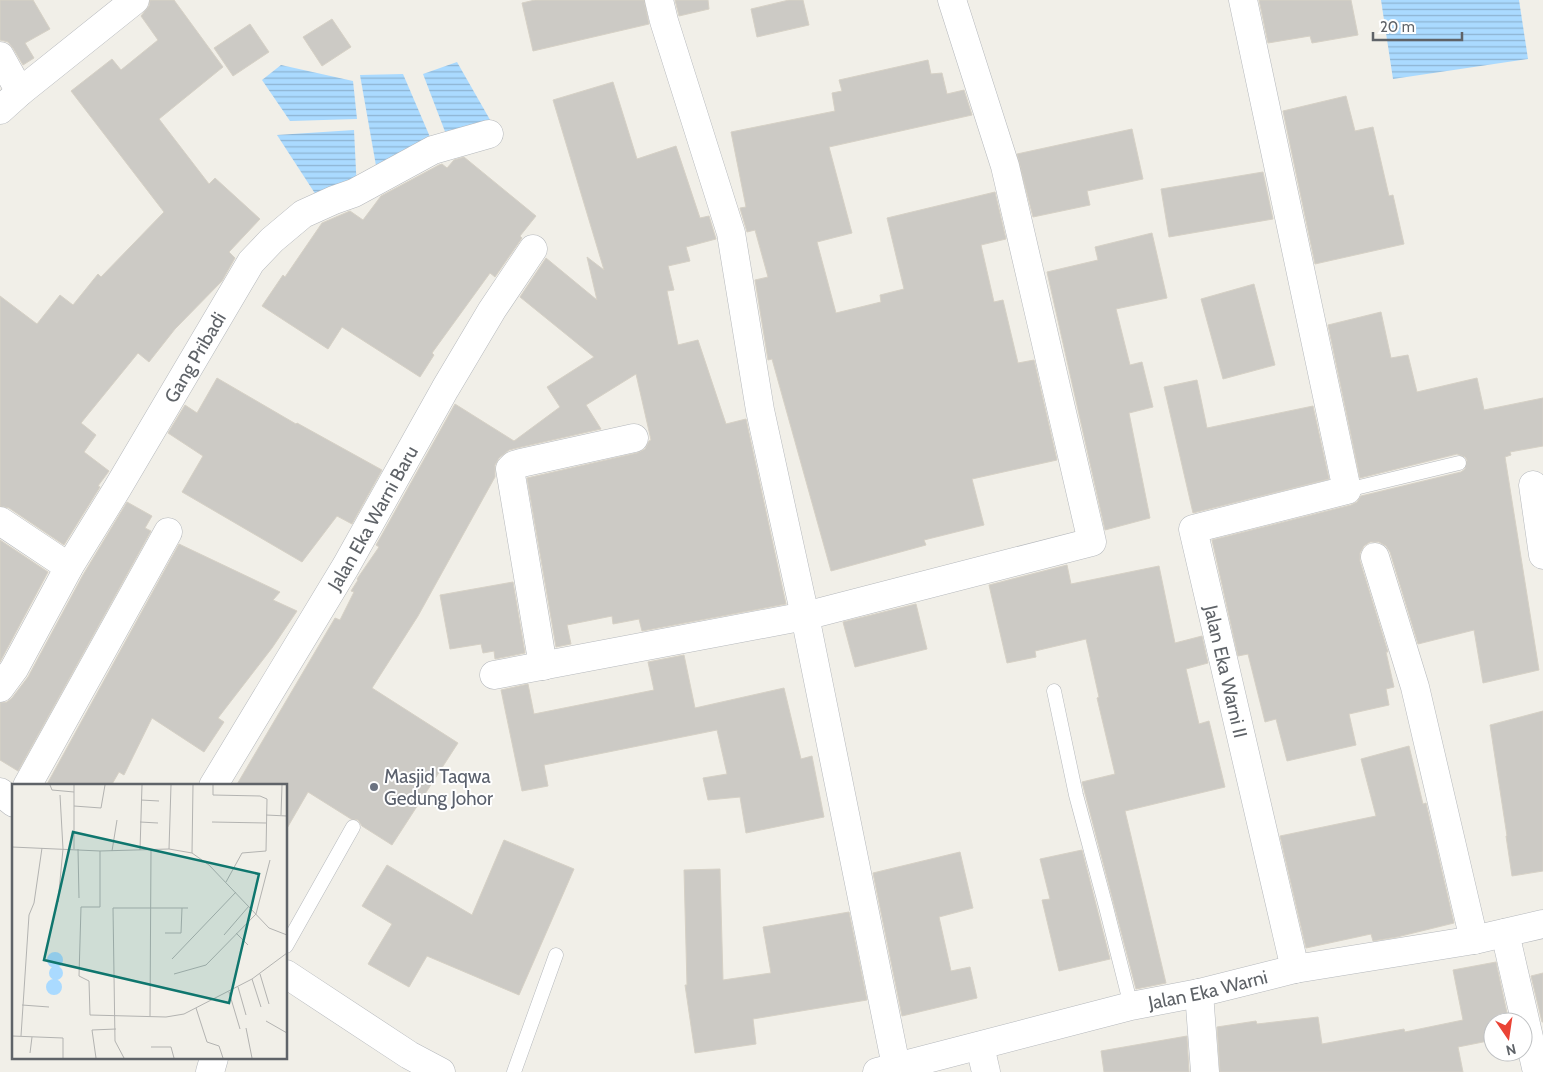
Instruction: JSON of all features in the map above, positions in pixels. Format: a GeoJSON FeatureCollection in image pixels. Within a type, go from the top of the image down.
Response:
{"type":"FeatureCollection","features":[{"type":"Feature","properties":{"kind":"street"},"geometry":{"type":"LineString","coordinates":[[0,110],[135,0]]}},
{"type":"Feature","properties":{"kind":"street"},"geometry":{"type":"LineString","coordinates":[[659,0],[731,234],[760,410],[805,616],[886,1069]]}},
{"type":"Feature","properties":{"kind":"street"},"geometry":{"type":"LineString","coordinates":[[494,675],[805,616],[1092,542],[1005,166],[952,0]]}},
{"type":"Feature","properties":{"kind":"street"},"geometry":{"type":"LineString","coordinates":[[1244,0],[1347,490]]}},
{"type":"Feature","properties":{"kind":"street"},"geometry":{"type":"LineString","coordinates":[[0,56],[20,92]]}},
{"type":"Feature","properties":{"kind":"street","name":"Gang Pribadi"},"geometry":{"type":"LineString","coordinates":[[0,688],[14,669],[69,567],[251,262],[267,245],[303,214],[354,193],[433,150],[489,134]]}},
{"type":"Feature","properties":{"kind":"street","name":"Jalan Eka Warni Baru"},"geometry":{"type":"LineString","coordinates":[[214,784],[346,566],[492,310],[533,249]]}},
{"type":"Feature","properties":{"kind":"street"},"geometry":{"type":"LineString","coordinates":[[543,666],[510,469],[514,465],[521,463],[634,438]]}},
{"type":"Feature","properties":{"kind":"street"},"geometry":{"type":"LineString","coordinates":[[1533,485],[1543,555]]}},
{"type":"Feature","properties":{"kind":"street","name":"Jalan Eka Warni II"},"geometry":{"type":"LineString","coordinates":[[1295,969],[1193,529],[1347,490]]}},
{"type":"Feature","properties":{"kind":"street"},"geometry":{"type":"LineString","coordinates":[[0,521],[69,567]]}},
{"type":"Feature","properties":{"kind":"street"},"geometry":{"type":"LineString","coordinates":[[28,784],[168,532]]}},
{"type":"Feature","properties":{"kind":"street"},"geometry":{"type":"LineString","coordinates":[[1376,557],[1415,686],[1474,940]]}},
{"type":"Feature","properties":{"kind":"street"},"geometry":{"type":"LineString","coordinates":[[0,792],[12,801]]}},
{"type":"Feature","properties":{"kind":"street","name":"Jalan Eka Warni"},"geometry":{"type":"LineString","coordinates":[[886,1069],[1131,1006],[1199,994],[1295,969],[1474,940],[1543,924]]}},
{"type":"Feature","properties":{"kind":"street"},"geometry":{"type":"LineString","coordinates":[[1504,933],[1537,1072]]}},
{"type":"Feature","properties":{"kind":"street"},"geometry":{"type":"LineString","coordinates":[[288,975],[409,1055],[441,1072]]}},
{"type":"Feature","properties":{"kind":"street"},"geometry":{"type":"LineString","coordinates":[[1199,994],[1205,1072]]}},
{"type":"Feature","properties":{"kind":"street"},"geometry":{"type":"LineString","coordinates":[[980,1046],[986,1072]]}},
{"type":"Feature","properties":{"kind":"lane"},"geometry":{"type":"LineString","coordinates":[[1347,490],[1459,463]]}},
{"type":"Feature","properties":{"kind":"lane"},"geometry":{"type":"LineString","coordinates":[[1054,691],[1076,795],[1131,1006]]}},
{"type":"Feature","properties":{"kind":"lane"},"geometry":{"type":"LineString","coordinates":[[288,942],[353,827]]}},
{"type":"Feature","properties":{"kind":"lane"},"geometry":{"type":"LineString","coordinates":[[514,1072],[556,955]]}},
{"type":"Feature","properties":{"kind":"water"},"geometry":{"type":"Polygon","coordinates":[[[1381,0],[1519,0],[1528,59],[1393,79],[1381,0]]]}},
{"type":"Feature","properties":{"kind":"water"},"geometry":{"type":"Polygon","coordinates":[[[457,62],[493,125],[449,142],[423,74],[457,62]]]}},
{"type":"Feature","properties":{"kind":"water"},"geometry":{"type":"Polygon","coordinates":[[[281,65],[353,81],[357,119],[290,121],[262,80],[281,65]]]}},
{"type":"Feature","properties":{"kind":"water"},"geometry":{"type":"Polygon","coordinates":[[[403,74],[433,144],[378,177],[360,75],[403,74]]]}},
{"type":"Feature","properties":{"kind":"water"},"geometry":{"type":"Polygon","coordinates":[[[354,130],[357,191],[316,195],[277,135],[354,130]]]}},
{"type":"Feature","properties":{"kind":"building"},"geometry":{"type":"Polygon","coordinates":[[[0,0],[33,0],[50,29],[25,43],[34,58],[23,65],[8,42],[0,40],[0,0]]]}},
{"type":"Feature","properties":{"kind":"building"},"geometry":{"type":"Polygon","coordinates":[[[150,0],[174,0],[223,67],[159,119],[209,184],[215,178],[260,219],[229,252],[235,258],[222,281],[175,329],[149,362],[138,353],[81,423],[96,435],[84,452],[109,471],[98,486],[100,487],[64,545],[9,508],[0,506],[0,296],[37,324],[60,295],[73,305],[98,274],[101,277],[164,212],[71,91],[112,59],[121,70],[158,40],[141,16],[149,6],[150,0]]]}},
{"type":"Feature","properties":{"kind":"building"},"geometry":{"type":"Polygon","coordinates":[[[535,0],[644,0],[649,24],[533,51],[522,3],[535,0]]]}},
{"type":"Feature","properties":{"kind":"building"},"geometry":{"type":"Polygon","coordinates":[[[675,0],[708,0],[709,9],[679,16],[675,0]]]}},
{"type":"Feature","properties":{"kind":"building"},"geometry":{"type":"Polygon","coordinates":[[[789,0],[803,0],[809,25],[757,37],[751,9],[789,0]]]}},
{"type":"Feature","properties":{"kind":"building"},"geometry":{"type":"Polygon","coordinates":[[[1259,0],[1351,0],[1358,35],[1312,43],[1310,36],[1268,43],[1259,0]]]}},
{"type":"Feature","properties":{"kind":"building"},"geometry":{"type":"Polygon","coordinates":[[[332,19],[351,47],[322,66],[303,37],[332,19]]]}},
{"type":"Feature","properties":{"kind":"building"},"geometry":{"type":"Polygon","coordinates":[[[250,24],[269,52],[233,76],[214,48],[250,24]]]}},
{"type":"Feature","properties":{"kind":"building"},"geometry":{"type":"Polygon","coordinates":[[[928,60],[931,74],[942,73],[947,94],[964,90],[972,115],[829,147],[852,233],[817,242],[836,313],[881,302],[880,295],[904,289],[887,218],[995,192],[1006,239],[981,245],[994,302],[1003,300],[1018,363],[1034,360],[1057,460],[972,479],[984,525],[924,540],[926,545],[831,571],[772,359],[768,360],[755,280],[768,277],[755,230],[747,232],[740,208],[746,207],[731,132],[835,111],[832,93],[842,91],[839,80],[928,60]]]}},
{"type":"Feature","properties":{"kind":"building"},"geometry":{"type":"Polygon","coordinates":[[[613,82],[637,159],[676,146],[700,218],[709,216],[716,239],[686,247],[690,261],[668,266],[674,290],[667,291],[678,345],[698,340],[726,424],[746,419],[786,604],[642,631],[639,619],[613,624],[612,616],[567,625],[571,644],[556,647],[527,478],[637,453],[645,449],[651,440],[636,374],[586,405],[601,429],[509,450],[499,458],[495,465],[495,477],[418,616],[372,688],[458,743],[392,845],[362,826],[358,820],[351,819],[308,792],[288,827],[288,784],[237,784],[335,618],[340,620],[354,592],[351,591],[357,579],[379,547],[376,545],[455,404],[514,441],[560,407],[547,387],[594,357],[520,297],[546,258],[597,300],[587,257],[604,270],[553,100],[613,82]]]}},
{"type":"Feature","properties":{"kind":"building"},"geometry":{"type":"Polygon","coordinates":[[[1346,96],[1355,131],[1373,127],[1389,196],[1393,195],[1404,244],[1315,264],[1283,111],[1346,96]]]}},
{"type":"Feature","properties":{"kind":"building"},"geometry":{"type":"Polygon","coordinates":[[[1132,129],[1143,179],[1087,191],[1090,205],[1033,217],[1017,154],[1132,129]]]}},
{"type":"Feature","properties":{"kind":"building"},"geometry":{"type":"Polygon","coordinates":[[[464,157],[536,216],[520,236],[522,238],[495,277],[490,273],[432,353],[434,355],[420,377],[342,327],[328,349],[262,306],[283,275],[285,277],[322,223],[350,211],[363,220],[381,196],[439,165],[442,164],[447,168],[454,160],[464,157]]]}},
{"type":"Feature","properties":{"kind":"building"},"geometry":{"type":"Polygon","coordinates":[[[1263,172],[1273,219],[1169,237],[1161,189],[1263,172]]]}},
{"type":"Feature","properties":{"kind":"building"},"geometry":{"type":"Polygon","coordinates":[[[1152,233],[1167,298],[1116,309],[1130,365],[1142,362],[1153,407],[1129,413],[1150,518],[1105,530],[1047,272],[1098,260],[1095,247],[1152,233]]]}},
{"type":"Feature","properties":{"kind":"building"},"geometry":{"type":"Polygon","coordinates":[[[1254,284],[1275,365],[1223,379],[1201,299],[1254,284]]]}},
{"type":"Feature","properties":{"kind":"building"},"geometry":{"type":"Polygon","coordinates":[[[1381,312],[1391,358],[1408,355],[1417,392],[1477,378],[1484,410],[1543,398],[1543,446],[1510,452],[1511,455],[1505,457],[1539,670],[1483,683],[1474,630],[1418,644],[1390,552],[1386,546],[1379,542],[1370,542],[1364,546],[1360,553],[1360,561],[1388,652],[1386,652],[1394,687],[1386,689],[1389,705],[1349,714],[1356,745],[1287,761],[1276,719],[1265,722],[1248,654],[1238,656],[1212,540],[1351,505],[1357,502],[1361,496],[1461,472],[1465,469],[1467,460],[1465,457],[1457,454],[1360,478],[1328,325],[1381,312]]]}},
{"type":"Feature","properties":{"kind":"building"},"geometry":{"type":"Polygon","coordinates":[[[217,378],[296,424],[382,470],[352,524],[337,516],[302,562],[182,492],[203,456],[168,433],[185,405],[197,413],[217,378]]]}},
{"type":"Feature","properties":{"kind":"building"},"geometry":{"type":"Polygon","coordinates":[[[1197,380],[1207,428],[1313,406],[1329,479],[1193,513],[1164,387],[1197,380]]]}},
{"type":"Feature","properties":{"kind":"building"},"geometry":{"type":"Polygon","coordinates":[[[127,502],[152,516],[145,528],[151,531],[18,771],[0,760],[0,703],[7,702],[12,698],[28,677],[83,575],[127,502]]]}},
{"type":"Feature","properties":{"kind":"building"},"geometry":{"type":"Polygon","coordinates":[[[0,540],[48,572],[0,662],[0,540]]]}},
{"type":"Feature","properties":{"kind":"building"},"geometry":{"type":"Polygon","coordinates":[[[179,544],[280,592],[273,600],[297,611],[272,648],[218,718],[224,722],[204,752],[152,718],[124,775],[119,772],[112,784],[47,784],[179,544]]]}},
{"type":"Feature","properties":{"kind":"building"},"geometry":{"type":"Polygon","coordinates":[[[1067,565],[1071,584],[1159,566],[1175,643],[1202,636],[1208,663],[1186,669],[1199,724],[1209,721],[1225,787],[1125,811],[1166,983],[1136,989],[1082,782],[1115,774],[1097,698],[1099,697],[1086,639],[1035,651],[1036,657],[1007,663],[989,585],[1067,565]]]}},
{"type":"Feature","properties":{"kind":"building"},"geometry":{"type":"Polygon","coordinates":[[[513,582],[525,653],[495,659],[494,651],[483,653],[481,644],[450,649],[440,595],[513,582]]]}},
{"type":"Feature","properties":{"kind":"building"},"geometry":{"type":"Polygon","coordinates":[[[916,604],[927,649],[855,667],[843,622],[916,604]]]}},
{"type":"Feature","properties":{"kind":"building"},"geometry":{"type":"Polygon","coordinates":[[[684,655],[695,708],[784,688],[801,759],[812,756],[824,817],[746,833],[740,797],[708,800],[703,778],[727,774],[717,730],[544,765],[548,786],[522,791],[501,690],[528,684],[534,714],[654,690],[648,662],[684,655]]]}},
{"type":"Feature","properties":{"kind":"building"},"geometry":{"type":"Polygon","coordinates":[[[1543,711],[1543,871],[1512,876],[1490,725],[1543,711]]]}},
{"type":"Feature","properties":{"kind":"building"},"geometry":{"type":"Polygon","coordinates":[[[1409,746],[1423,804],[1426,803],[1454,923],[1397,937],[1373,941],[1371,934],[1306,948],[1280,836],[1376,816],[1361,759],[1409,746]]]}},
{"type":"Feature","properties":{"kind":"building"},"geometry":{"type":"Polygon","coordinates":[[[504,840],[574,869],[519,995],[427,956],[409,987],[368,964],[392,924],[362,906],[387,865],[472,915],[504,840]]]}},
{"type":"Feature","properties":{"kind":"building"},"geometry":{"type":"Polygon","coordinates":[[[1082,850],[1110,959],[1059,971],[1042,900],[1050,899],[1040,859],[1082,850]]]}},
{"type":"Feature","properties":{"kind":"building"},"geometry":{"type":"Polygon","coordinates":[[[960,852],[973,908],[939,917],[951,971],[970,967],[977,998],[902,1016],[873,873],[960,852]]]}},
{"type":"Feature","properties":{"kind":"building"},"geometry":{"type":"Polygon","coordinates":[[[720,869],[723,980],[771,973],[763,927],[849,912],[867,1000],[753,1019],[756,1044],[695,1053],[685,985],[687,985],[684,870],[720,869]]]}},
{"type":"Feature","properties":{"kind":"building"},"geometry":{"type":"Polygon","coordinates":[[[1496,962],[1507,1012],[1483,1012],[1483,1042],[1458,1047],[1463,1072],[1220,1072],[1217,1027],[1256,1021],[1257,1024],[1318,1017],[1322,1044],[1404,1029],[1405,1032],[1463,1020],[1453,970],[1496,962]]]}},
{"type":"Feature","properties":{"kind":"building"},"geometry":{"type":"Polygon","coordinates":[[[1543,973],[1543,1022],[1542,1022],[1531,976],[1543,973]]]}},
{"type":"Feature","properties":{"kind":"building"},"geometry":{"type":"Polygon","coordinates":[[[1187,1036],[1189,1072],[1104,1072],[1101,1051],[1187,1036]]]}},
{"type":"Feature","properties":{"kind":"place","name":"Masjid Taqwa Gedung Johor"},"geometry":{"type":"Point","coordinates":[374,787]}}]}
